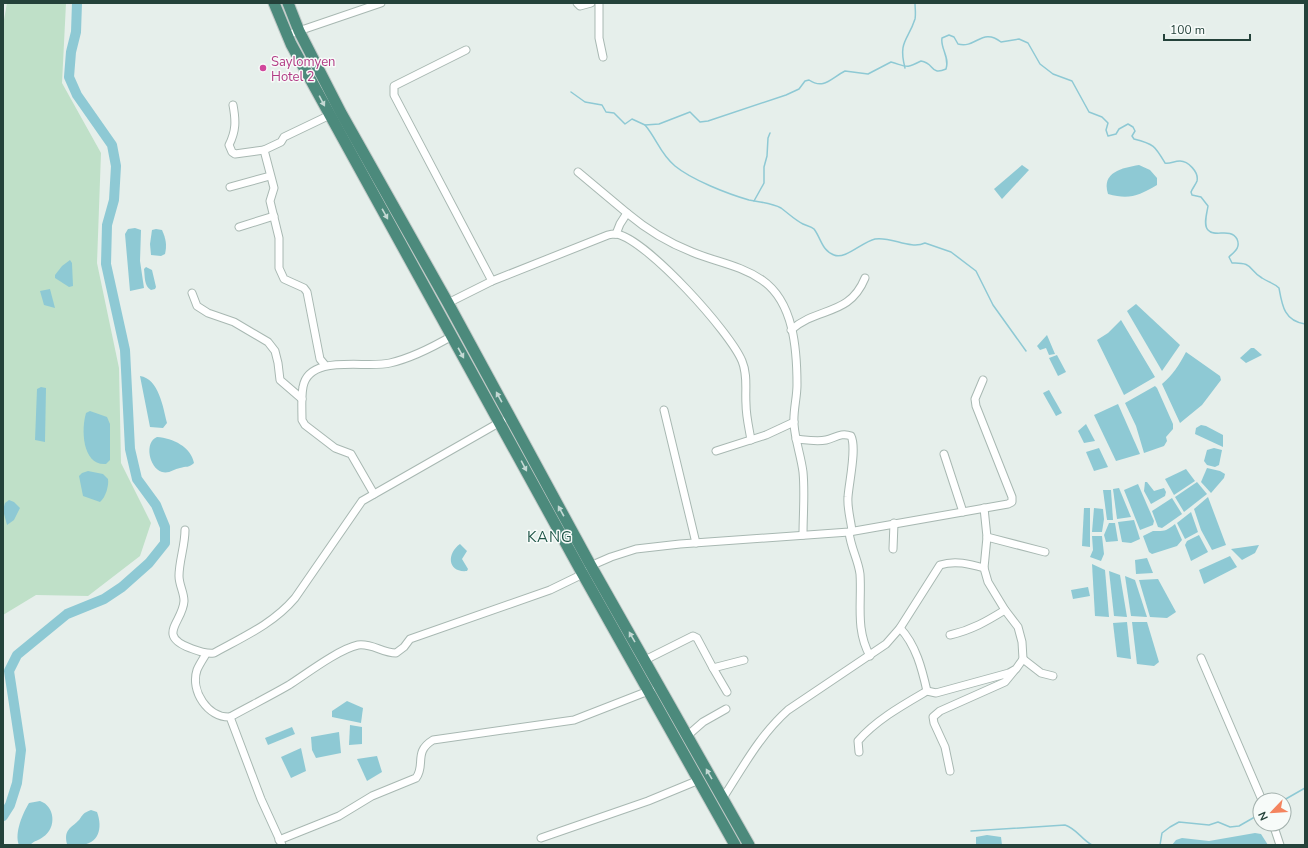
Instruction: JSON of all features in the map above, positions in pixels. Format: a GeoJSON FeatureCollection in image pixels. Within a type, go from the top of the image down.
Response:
{"type":"FeatureCollection","features":[{"type":"Feature","properties":{"kind":"highway"},"geometry":{"type":"LineString","coordinates":[[274,3],[287,35],[330,115],[367,171],[448,303],[505,419],[585,570],[735,845]]}},
{"type":"Feature","properties":{"kind":"highway"},"geometry":{"type":"LineString","coordinates":[[288,3],[299,31],[341,113],[367,171],[452,336],[505,419]]}},
{"type":"Feature","properties":{"kind":"highway"},"geometry":{"type":"LineString","coordinates":[[585,570],[645,660],[749,845]]}},
{"type":"Feature","properties":{"kind":"street"},"geometry":{"type":"LineString","coordinates":[[287,35],[381,3]]}},
{"type":"Feature","properties":{"kind":"street"},"geometry":{"type":"LineString","coordinates":[[577,3],[580,6],[591,3]]}},
{"type":"Feature","properties":{"kind":"street"},"geometry":{"type":"LineString","coordinates":[[599,3],[599,38],[603,57]]}},
{"type":"Feature","properties":{"kind":"street"},"geometry":{"type":"LineString","coordinates":[[466,50],[394,86],[393,89],[394,95],[492,281]]}},
{"type":"Feature","properties":{"kind":"street"},"geometry":{"type":"LineString","coordinates":[[233,105],[236,121],[234,134],[229,145],[232,152],[235,154],[264,150],[281,142],[284,138],[330,115]]}},
{"type":"Feature","properties":{"kind":"street"},"geometry":{"type":"LineString","coordinates":[[264,150],[274,188],[270,201],[279,238],[279,268],[284,279],[304,288],[312,310],[320,359],[325,365]]}},
{"type":"Feature","properties":{"kind":"street"},"geometry":{"type":"LineString","coordinates":[[578,172],[645,228],[692,252],[734,265],[763,281],[782,302],[791,330],[796,358],[797,386],[794,422],[802,472],[803,535]]}},
{"type":"Feature","properties":{"kind":"street"},"geometry":{"type":"LineString","coordinates":[[230,187],[270,176]]}},
{"type":"Feature","properties":{"kind":"street"},"geometry":{"type":"LineString","coordinates":[[616,234],[627,213]]}},
{"type":"Feature","properties":{"kind":"street"},"geometry":{"type":"LineString","coordinates":[[239,228],[274,216]]}},
{"type":"Feature","properties":{"kind":"street"},"geometry":{"type":"LineString","coordinates":[[448,303],[492,281],[608,235],[616,234],[631,241],[645,251],[676,279],[724,331],[742,361],[746,378],[746,404],[751,440]]}},
{"type":"Feature","properties":{"kind":"street"},"geometry":{"type":"LineString","coordinates":[[791,330],[810,317],[837,309],[851,299],[860,290],[865,278]]}},
{"type":"Feature","properties":{"kind":"street"},"geometry":{"type":"LineString","coordinates":[[192,293],[197,306],[208,313],[234,322],[268,342],[275,351],[280,380],[302,399]]}},
{"type":"Feature","properties":{"kind":"street"},"geometry":{"type":"LineString","coordinates":[[374,494],[351,454],[334,448],[305,425],[302,420],[303,385],[309,375],[317,368],[325,365],[376,365],[391,363],[423,352],[452,336]]}},
{"type":"Feature","properties":{"kind":"street"},"geometry":{"type":"LineString","coordinates":[[206,654],[197,670],[195,680],[200,700],[219,716],[230,717],[289,685],[315,667],[350,648],[358,645],[371,645],[386,651],[396,652],[404,647],[410,639],[550,590],[611,556],[636,549],[696,543],[851,532],[894,523],[1008,504],[1012,502],[1012,497],[976,406],[975,399],[983,380]]}},
{"type":"Feature","properties":{"kind":"street"},"geometry":{"type":"LineString","coordinates":[[664,410],[696,543]]}},
{"type":"Feature","properties":{"kind":"street"},"geometry":{"type":"LineString","coordinates":[[185,530],[185,541],[179,576],[183,592],[183,605],[172,631],[177,642],[206,654],[214,653],[282,613],[295,598],[359,504],[505,419]]}},
{"type":"Feature","properties":{"kind":"street"},"geometry":{"type":"LineString","coordinates":[[716,451],[766,435],[794,422]]}},
{"type":"Feature","properties":{"kind":"street"},"geometry":{"type":"LineString","coordinates":[[796,439],[826,440],[838,435],[851,436],[854,441],[848,499],[851,532],[850,544],[858,564],[860,574],[859,613],[861,634],[870,656]]}},
{"type":"Feature","properties":{"kind":"street"},"geometry":{"type":"LineString","coordinates":[[944,454],[963,512]]}},
{"type":"Feature","properties":{"kind":"street"},"geometry":{"type":"LineString","coordinates":[[950,771],[945,747],[934,723],[933,717],[940,711],[1005,682],[1023,659],[1022,642],[1018,627],[1005,610],[988,582],[984,568],[987,537],[984,508]]}},
{"type":"Feature","properties":{"kind":"street"},"geometry":{"type":"LineString","coordinates":[[893,549],[894,523]]}},
{"type":"Feature","properties":{"kind":"street"},"geometry":{"type":"LineString","coordinates":[[987,537],[1045,552]]}},
{"type":"Feature","properties":{"kind":"street"},"geometry":{"type":"LineString","coordinates":[[723,798],[762,738],[788,710],[886,644],[900,628],[940,565],[948,562],[984,568]]}},
{"type":"Feature","properties":{"kind":"street"},"geometry":{"type":"LineString","coordinates":[[950,635],[968,631],[979,626],[1005,610]]}},
{"type":"Feature","properties":{"kind":"street"},"geometry":{"type":"LineString","coordinates":[[900,628],[909,638],[923,673],[927,691]]}},
{"type":"Feature","properties":{"kind":"street"},"geometry":{"type":"LineString","coordinates":[[645,660],[693,636],[697,638],[727,692]]}},
{"type":"Feature","properties":{"kind":"street"},"geometry":{"type":"LineString","coordinates":[[1201,658],[1259,792]]}},
{"type":"Feature","properties":{"kind":"street"},"geometry":{"type":"LineString","coordinates":[[1023,659],[1041,673],[1053,676]]}},
{"type":"Feature","properties":{"kind":"street"},"geometry":{"type":"LineString","coordinates":[[713,668],[744,660]]}},
{"type":"Feature","properties":{"kind":"street"},"geometry":{"type":"LineString","coordinates":[[859,752],[858,741],[866,732],[898,708],[927,691],[936,693],[1016,669]]}},
{"type":"Feature","properties":{"kind":"street"},"geometry":{"type":"LineString","coordinates":[[230,717],[261,799],[281,842],[339,816],[372,796],[416,778],[418,775],[421,752],[424,747],[433,740],[574,720],[660,686]]}},
{"type":"Feature","properties":{"kind":"street"},"geometry":{"type":"LineString","coordinates":[[687,736],[703,722],[726,710]]}},
{"type":"Feature","properties":{"kind":"street"},"geometry":{"type":"LineString","coordinates":[[541,838],[648,801],[699,780]]}},
{"type":"Feature","properties":{"kind":"street"},"geometry":{"type":"LineString","coordinates":[[1276,832],[1280,845]]}},
{"type":"Feature","properties":{"kind":"green space"},"geometry":{"type":"Polygon","coordinates":[[[7,3],[66,3],[62,83],[101,153],[97,263],[119,368],[121,463],[151,523],[140,556],[88,596],[36,595],[3,615],[3,25],[7,3]]]}},
{"type":"Feature","properties":{"kind":"water"},"geometry":{"type":"Polygon","coordinates":[[[1022,165],[1029,170],[1002,199],[994,189],[1022,165]]]}},
{"type":"Feature","properties":{"kind":"water"},"geometry":{"type":"Polygon","coordinates":[[[1139,165],[1150,170],[1157,178],[1157,185],[1144,192],[1128,197],[1108,194],[1108,181],[1114,172],[1139,165]]]}},
{"type":"Feature","properties":{"kind":"water"},"geometry":{"type":"Polygon","coordinates":[[[135,228],[141,230],[140,261],[144,288],[130,291],[125,234],[128,229],[135,228]]]}},
{"type":"Feature","properties":{"kind":"water"},"geometry":{"type":"Polygon","coordinates":[[[152,230],[162,230],[165,239],[165,254],[161,256],[151,255],[150,244],[152,230]]]}},
{"type":"Feature","properties":{"kind":"water"},"geometry":{"type":"Polygon","coordinates":[[[70,260],[72,263],[73,286],[69,287],[55,278],[55,275],[62,266],[70,260]]]}},
{"type":"Feature","properties":{"kind":"water"},"geometry":{"type":"Polygon","coordinates":[[[146,267],[152,270],[156,287],[155,289],[151,290],[146,284],[144,269],[146,267]]]}},
{"type":"Feature","properties":{"kind":"water"},"geometry":{"type":"Polygon","coordinates":[[[50,289],[55,308],[44,305],[40,291],[50,289]]]}},
{"type":"Feature","properties":{"kind":"water"},"geometry":{"type":"Polygon","coordinates":[[[1136,304],[1180,345],[1162,371],[1127,311],[1136,304]]]}},
{"type":"Feature","properties":{"kind":"water"},"geometry":{"type":"Polygon","coordinates":[[[1121,320],[1155,377],[1124,395],[1097,340],[1108,333],[1121,320]]]}},
{"type":"Feature","properties":{"kind":"water"},"geometry":{"type":"Polygon","coordinates":[[[1047,335],[1055,354],[1049,355],[1046,348],[1040,350],[1037,346],[1047,335]]]}},
{"type":"Feature","properties":{"kind":"water"},"geometry":{"type":"Polygon","coordinates":[[[1251,348],[1254,348],[1262,355],[1246,363],[1240,358],[1251,348]]]}},
{"type":"Feature","properties":{"kind":"water"},"geometry":{"type":"Polygon","coordinates":[[[1186,352],[1220,376],[1221,380],[1202,405],[1180,423],[1162,384],[1176,370],[1186,352]]]}},
{"type":"Feature","properties":{"kind":"water"},"geometry":{"type":"Polygon","coordinates":[[[1057,355],[1066,372],[1058,376],[1049,358],[1057,355]]]}},
{"type":"Feature","properties":{"kind":"water"},"geometry":{"type":"Polygon","coordinates":[[[140,376],[152,382],[156,388],[162,402],[167,423],[163,428],[150,427],[140,376]]]}},
{"type":"Feature","properties":{"kind":"water"},"geometry":{"type":"Polygon","coordinates":[[[1155,386],[1173,424],[1173,429],[1166,437],[1167,441],[1164,446],[1144,453],[1136,426],[1125,403],[1155,386]]]}},
{"type":"Feature","properties":{"kind":"water"},"geometry":{"type":"Polygon","coordinates":[[[41,387],[46,388],[45,442],[35,440],[37,389],[41,387]]]}},
{"type":"Feature","properties":{"kind":"water"},"geometry":{"type":"Polygon","coordinates":[[[1049,390],[1062,413],[1056,416],[1043,393],[1049,390]]]}},
{"type":"Feature","properties":{"kind":"water"},"geometry":{"type":"Polygon","coordinates":[[[1118,404],[1140,454],[1116,461],[1094,415],[1118,404]]]}},
{"type":"Feature","properties":{"kind":"water"},"geometry":{"type":"Polygon","coordinates":[[[90,411],[107,417],[110,424],[110,460],[106,464],[98,463],[92,459],[85,445],[84,420],[86,413],[90,411]]]}},
{"type":"Feature","properties":{"kind":"water"},"geometry":{"type":"Polygon","coordinates":[[[1086,424],[1095,441],[1084,443],[1078,431],[1086,424]]]}},
{"type":"Feature","properties":{"kind":"water"},"geometry":{"type":"Polygon","coordinates":[[[1201,425],[1223,435],[1223,447],[1195,434],[1196,428],[1201,425]]]}},
{"type":"Feature","properties":{"kind":"water"},"geometry":{"type":"Polygon","coordinates":[[[157,437],[169,439],[180,444],[189,452],[194,463],[189,466],[167,472],[158,470],[151,460],[149,449],[150,444],[157,437]]]}},
{"type":"Feature","properties":{"kind":"water"},"geometry":{"type":"Polygon","coordinates":[[[1099,448],[1108,467],[1094,471],[1086,452],[1099,448]]]}},
{"type":"Feature","properties":{"kind":"water"},"geometry":{"type":"Polygon","coordinates":[[[1214,448],[1222,450],[1219,465],[1215,467],[1207,465],[1204,461],[1207,450],[1214,448]]]}},
{"type":"Feature","properties":{"kind":"water"},"geometry":{"type":"Polygon","coordinates":[[[1207,468],[1220,471],[1225,474],[1224,478],[1211,493],[1201,482],[1207,468]]]}},
{"type":"Feature","properties":{"kind":"water"},"geometry":{"type":"Polygon","coordinates":[[[1186,469],[1195,481],[1174,495],[1165,479],[1186,469]]]}},
{"type":"Feature","properties":{"kind":"water"},"geometry":{"type":"Polygon","coordinates":[[[88,471],[103,474],[108,479],[107,491],[100,502],[83,496],[79,476],[88,471]]]}},
{"type":"Feature","properties":{"kind":"water"},"geometry":{"type":"Polygon","coordinates":[[[1145,482],[1147,482],[1154,491],[1164,488],[1166,492],[1165,496],[1151,504],[1144,491],[1145,482]]]}},
{"type":"Feature","properties":{"kind":"water"},"geometry":{"type":"Polygon","coordinates":[[[1197,482],[1207,494],[1184,512],[1175,497],[1197,482]]]}},
{"type":"Feature","properties":{"kind":"water"},"geometry":{"type":"Polygon","coordinates":[[[1138,484],[1154,521],[1153,525],[1140,530],[1124,490],[1138,484]]]}},
{"type":"Feature","properties":{"kind":"water"},"geometry":{"type":"Polygon","coordinates":[[[1119,488],[1131,517],[1117,519],[1113,489],[1119,488]]]}},
{"type":"Feature","properties":{"kind":"water"},"geometry":{"type":"Polygon","coordinates":[[[1103,490],[1111,490],[1113,520],[1107,520],[1103,490]]]}},
{"type":"Feature","properties":{"kind":"water"},"geometry":{"type":"Polygon","coordinates":[[[1208,497],[1226,545],[1212,550],[1201,530],[1194,509],[1208,497]]]}},
{"type":"Feature","properties":{"kind":"water"},"geometry":{"type":"Polygon","coordinates":[[[1172,498],[1182,514],[1162,528],[1158,527],[1152,511],[1172,498]]]}},
{"type":"Feature","properties":{"kind":"water"},"geometry":{"type":"Polygon","coordinates":[[[9,500],[14,502],[20,508],[14,520],[7,525],[3,510],[5,503],[9,500]]]}},
{"type":"Feature","properties":{"kind":"water"},"geometry":{"type":"Polygon","coordinates":[[[1084,508],[1090,508],[1090,547],[1082,546],[1084,508]]]}},
{"type":"Feature","properties":{"kind":"water"},"geometry":{"type":"Polygon","coordinates":[[[1094,508],[1103,509],[1104,519],[1102,532],[1092,532],[1094,508]]]}},
{"type":"Feature","properties":{"kind":"water"},"geometry":{"type":"Polygon","coordinates":[[[1191,512],[1198,532],[1185,539],[1177,523],[1191,512]]]}},
{"type":"Feature","properties":{"kind":"water"},"geometry":{"type":"Polygon","coordinates":[[[1134,520],[1140,539],[1131,543],[1122,542],[1118,522],[1134,520]]]}},
{"type":"Feature","properties":{"kind":"water"},"geometry":{"type":"Polygon","coordinates":[[[1109,523],[1115,523],[1118,541],[1106,542],[1104,535],[1109,523]]]}},
{"type":"Feature","properties":{"kind":"water"},"geometry":{"type":"Polygon","coordinates":[[[1175,524],[1182,540],[1177,546],[1152,554],[1149,552],[1143,536],[1153,531],[1167,530],[1175,524]]]}},
{"type":"Feature","properties":{"kind":"water"},"geometry":{"type":"Polygon","coordinates":[[[1199,535],[1208,552],[1191,561],[1185,545],[1187,541],[1199,535]]]}},
{"type":"Feature","properties":{"kind":"water"},"geometry":{"type":"Polygon","coordinates":[[[1092,536],[1102,536],[1104,554],[1101,561],[1090,557],[1093,550],[1092,536]]]}},
{"type":"Feature","properties":{"kind":"water"},"geometry":{"type":"Polygon","coordinates":[[[460,544],[467,551],[462,559],[468,569],[467,571],[456,569],[451,562],[453,553],[460,544]]]}},
{"type":"Feature","properties":{"kind":"water"},"geometry":{"type":"Polygon","coordinates":[[[1259,545],[1255,553],[1242,560],[1231,549],[1259,545]]]}},
{"type":"Feature","properties":{"kind":"water"},"geometry":{"type":"Polygon","coordinates":[[[1230,556],[1237,567],[1204,584],[1199,570],[1230,556]]]}},
{"type":"Feature","properties":{"kind":"water"},"geometry":{"type":"Polygon","coordinates":[[[1147,558],[1153,573],[1136,574],[1135,560],[1147,558]]]}},
{"type":"Feature","properties":{"kind":"water"},"geometry":{"type":"Polygon","coordinates":[[[1092,564],[1105,570],[1109,617],[1095,616],[1092,564]]]}},
{"type":"Feature","properties":{"kind":"water"},"geometry":{"type":"Polygon","coordinates":[[[1109,571],[1120,575],[1127,617],[1114,616],[1109,571]]]}},
{"type":"Feature","properties":{"kind":"water"},"geometry":{"type":"Polygon","coordinates":[[[1125,576],[1135,580],[1147,617],[1131,616],[1125,576]]]}},
{"type":"Feature","properties":{"kind":"water"},"geometry":{"type":"Polygon","coordinates":[[[1158,579],[1176,612],[1167,618],[1150,617],[1139,580],[1158,579]]]}},
{"type":"Feature","properties":{"kind":"water"},"geometry":{"type":"Polygon","coordinates":[[[1088,587],[1090,596],[1073,599],[1071,590],[1088,587]]]}},
{"type":"Feature","properties":{"kind":"water"},"geometry":{"type":"Polygon","coordinates":[[[1127,622],[1131,659],[1117,657],[1113,623],[1127,622]]]}},
{"type":"Feature","properties":{"kind":"water"},"geometry":{"type":"Polygon","coordinates":[[[1132,622],[1147,622],[1159,662],[1154,666],[1137,664],[1132,622]]]}},
{"type":"Feature","properties":{"kind":"water"},"geometry":{"type":"Polygon","coordinates":[[[347,701],[363,708],[361,723],[332,717],[332,711],[347,701]]]}},
{"type":"Feature","properties":{"kind":"water"},"geometry":{"type":"Polygon","coordinates":[[[350,725],[362,727],[362,744],[349,745],[350,725]]]}},
{"type":"Feature","properties":{"kind":"water"},"geometry":{"type":"Polygon","coordinates":[[[292,727],[295,734],[268,745],[265,738],[292,727]]]}},
{"type":"Feature","properties":{"kind":"water"},"geometry":{"type":"Polygon","coordinates":[[[339,732],[341,753],[316,758],[312,750],[311,737],[339,732]]]}},
{"type":"Feature","properties":{"kind":"water"},"geometry":{"type":"Polygon","coordinates":[[[301,748],[306,771],[291,778],[281,757],[301,748]]]}},
{"type":"Feature","properties":{"kind":"water"},"geometry":{"type":"Polygon","coordinates":[[[377,756],[382,772],[367,781],[357,759],[377,756]]]}},
{"type":"Feature","properties":{"kind":"water"},"geometry":{"type":"Polygon","coordinates":[[[40,801],[49,807],[52,818],[51,828],[48,833],[30,845],[19,845],[18,829],[24,812],[29,803],[40,801]]]}},
{"type":"Feature","properties":{"kind":"water"},"geometry":{"type":"Polygon","coordinates":[[[91,810],[97,812],[100,824],[98,834],[95,839],[86,844],[67,844],[66,836],[68,831],[83,814],[91,810]]]}},
{"type":"Feature","properties":{"kind":"water"},"geometry":{"type":"Polygon","coordinates":[[[1255,833],[1261,834],[1268,845],[1172,845],[1176,840],[1182,838],[1209,841],[1255,833]]]}},
{"type":"Feature","properties":{"kind":"water"},"geometry":{"type":"Polygon","coordinates":[[[987,835],[1001,837],[1002,845],[976,844],[976,837],[987,835]]]}},
{"type":"Feature","properties":{"kind":"waterway"},"geometry":{"type":"LineString","coordinates":[[3,816],[10,805],[17,783],[21,750],[9,671],[17,655],[67,614],[104,599],[122,587],[149,563],[165,543],[165,527],[156,505],[137,479],[130,449],[125,350],[106,264],[107,225],[114,200],[116,166],[112,145],[77,95],[69,77],[71,52],[76,32],[77,3]]}},
{"type":"Feature","properties":{"kind":"waterway"},"geometry":{"type":"LineString","coordinates":[[905,68],[903,46],[915,19],[915,3]]}},
{"type":"Feature","properties":{"kind":"waterway"},"geometry":{"type":"LineString","coordinates":[[571,92],[585,102],[602,105],[606,112],[614,113],[625,124],[632,119],[645,125],[659,124],[690,112],[700,122],[708,121],[786,95],[799,89],[805,81],[809,80],[819,84],[827,82],[845,71],[868,74],[891,62],[906,66],[921,61],[929,64],[935,70],[941,71],[946,69],[947,65],[947,60],[942,45],[942,38],[949,35],[954,37],[958,44],[964,45],[970,44],[984,37],[994,38],[1001,42],[1019,39],[1028,43],[1040,64],[1053,74],[1072,81],[1089,112],[1102,117],[1108,123],[1106,130],[1108,136],[1116,134],[1119,129],[1128,124],[1133,127],[1135,131],[1132,136],[1134,139],[1146,142],[1153,146],[1165,163],[1183,161],[1189,165],[1195,171],[1197,178],[1191,192],[1192,195],[1201,197],[1208,206],[1206,215],[1206,225],[1208,230],[1214,233],[1227,233],[1234,235],[1237,239],[1238,247],[1229,257],[1232,263],[1247,265],[1258,275],[1277,286],[1279,288],[1283,306],[1288,316],[1292,320],[1305,324]]}},
{"type":"Feature","properties":{"kind":"waterway"},"geometry":{"type":"LineString","coordinates":[[645,125],[670,161],[682,171],[710,186],[731,194],[781,208],[797,221],[812,227],[827,251],[834,255],[843,255],[875,239],[887,239],[913,245],[925,243],[951,252],[976,271],[993,305],[1026,351]]}},
{"type":"Feature","properties":{"kind":"waterway"},"geometry":{"type":"LineString","coordinates":[[754,201],[764,183],[764,167],[770,133]]}},
{"type":"Feature","properties":{"kind":"waterway"},"geometry":{"type":"LineString","coordinates":[[1292,795],[1305,788]]}},
{"type":"Feature","properties":{"kind":"waterway"},"geometry":{"type":"LineString","coordinates":[[1160,845],[1162,833],[1179,822],[1209,825],[1218,822],[1230,827],[1239,826],[1252,819]]}},
{"type":"Feature","properties":{"kind":"waterway"},"geometry":{"type":"LineString","coordinates":[[971,831],[1065,825],[1073,829],[1092,845]]}},
{"type":"Feature","properties":{"kind":"place","name":"Saylomyen Hotel 2"},"geometry":{"type":"Point","coordinates":[263,68]}},
{"type":"Feature","properties":{"kind":"district","name":"KANG"},"geometry":{"type":"Point","coordinates":[550,537]}}]}
